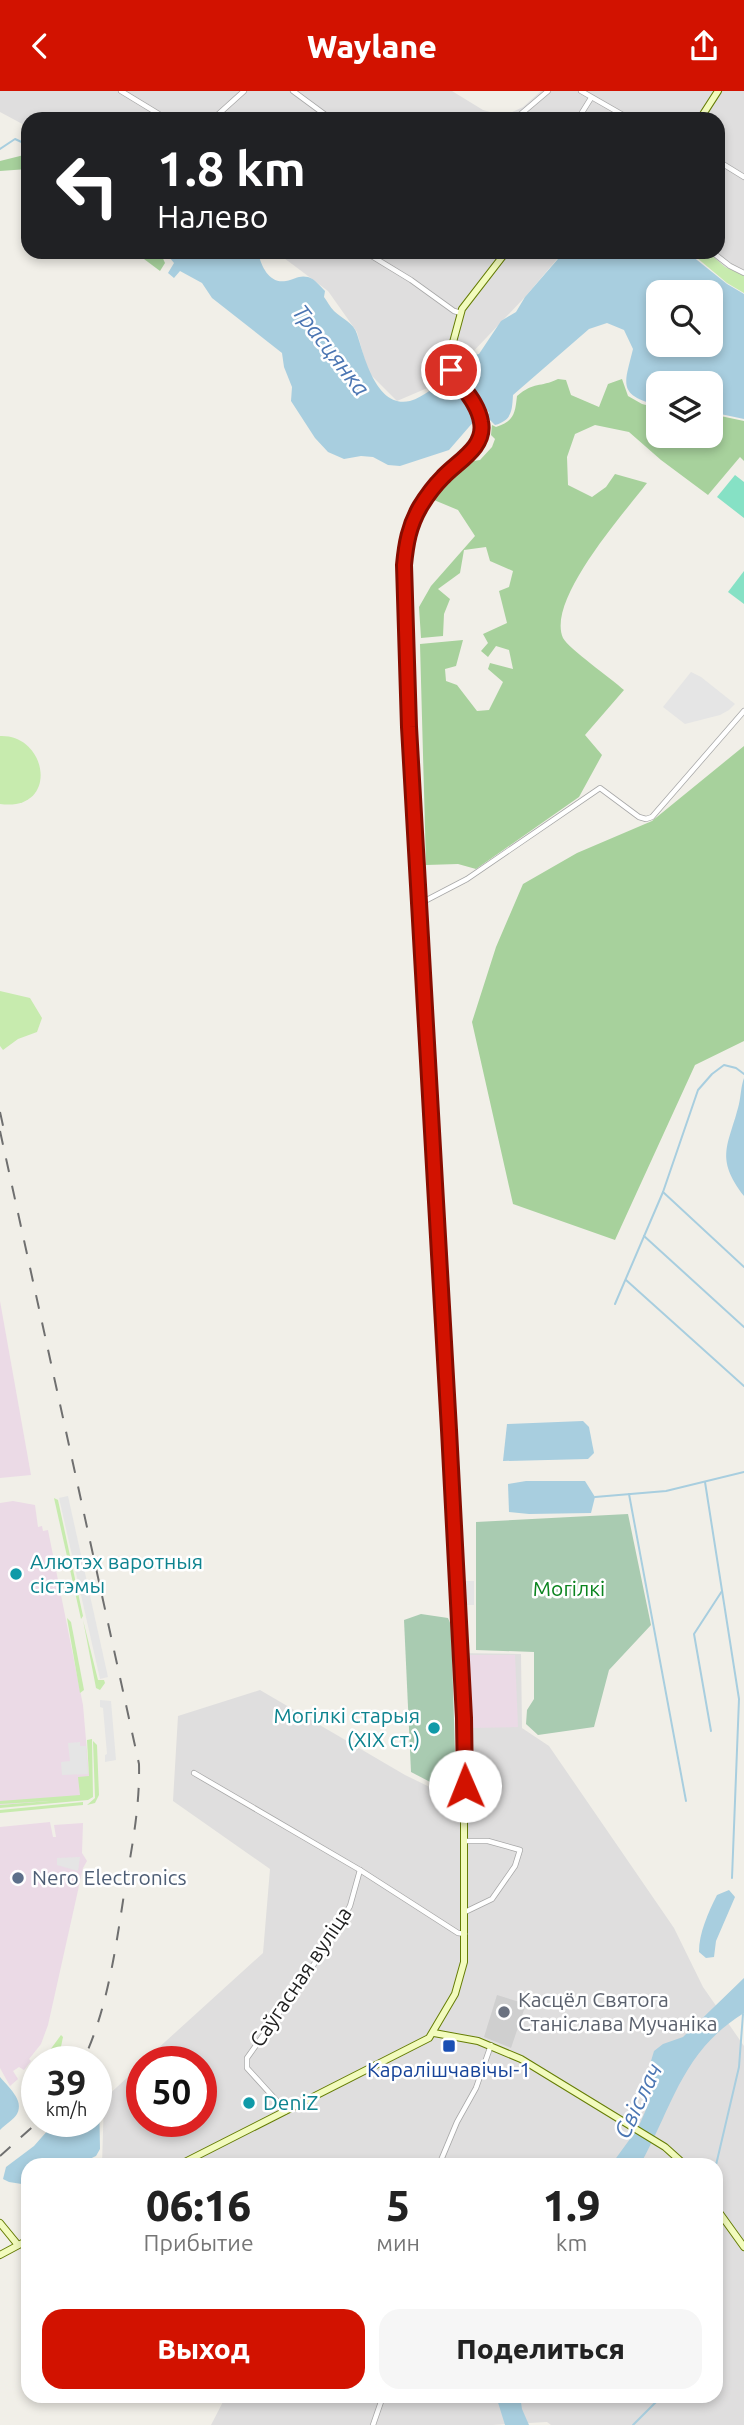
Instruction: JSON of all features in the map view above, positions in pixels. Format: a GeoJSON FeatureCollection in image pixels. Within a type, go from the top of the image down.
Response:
{"type":"FeatureCollection","features":[{"type":"Feature","properties":{"kind":"main road"},"geometry":{"type":"LineString","coordinates":[[704,112],[718,91]]}},
{"type":"Feature","properties":{"kind":"main road"},"geometry":{"type":"LineString","coordinates":[[193,2158],[419,2044],[434,2033],[458,1983],[464,1962],[464,1718],[409,727],[404,565],[407,538],[420,506],[481,437],[482,423],[478,410],[451,370],[449,356],[461,313],[501,259]]}},
{"type":"Feature","properties":{"kind":"main road"},"geometry":{"type":"LineString","coordinates":[[434,2033],[491,2045],[527,2062],[665,2147],[677,2158]]}},
{"type":"Feature","properties":{"kind":"main road"},"geometry":{"type":"LineString","coordinates":[[723,2218],[744,2247]]}},
{"type":"Feature","properties":{"kind":"main road"},"geometry":{"type":"LineString","coordinates":[[0,2223],[18,2245]]}},
{"type":"Feature","properties":{"kind":"main road"},"geometry":{"type":"LineString","coordinates":[[0,2255],[21,2244]]}},
{"type":"Feature","properties":{"kind":"street"},"geometry":{"type":"LineString","coordinates":[[121,91],[156,112]]}},
{"type":"Feature","properties":{"kind":"street"},"geometry":{"type":"LineString","coordinates":[[221,112],[244,91]]}},
{"type":"Feature","properties":{"kind":"street"},"geometry":{"type":"LineString","coordinates":[[293,91],[322,112]]}},
{"type":"Feature","properties":{"kind":"street"},"geometry":{"type":"LineString","coordinates":[[522,112],[548,91]]}},
{"type":"Feature","properties":{"kind":"street"},"geometry":{"type":"LineString","coordinates":[[581,91],[617,112]]}},
{"type":"Feature","properties":{"kind":"street"},"geometry":{"type":"LineString","coordinates":[[582,112],[591,98]]}},
{"type":"Feature","properties":{"kind":"street"},"geometry":{"type":"LineString","coordinates":[[725,165],[744,177]]}},
{"type":"Feature","properties":{"kind":"street"},"geometry":{"type":"LineString","coordinates":[[376,259],[461,313]]}},
{"type":"Feature","properties":{"kind":"street"},"geometry":{"type":"LineString","coordinates":[[721,259],[744,273]]}},
{"type":"Feature","properties":{"kind":"street"},"geometry":{"type":"LineString","coordinates":[[419,904],[467,879],[600,788],[639,817],[652,817],[743,713]]}},
{"type":"Feature","properties":{"kind":"street"},"geometry":{"type":"LineString","coordinates":[[194,1773],[360,1870],[458,1933],[465,1934]]}},
{"type":"Feature","properties":{"kind":"street"},"geometry":{"type":"LineString","coordinates":[[465,1841],[488,1841],[520,1850],[515,1866],[492,1899],[466,1912]]}},
{"type":"Feature","properties":{"kind":"street","name":"Саўгасная вуліца"},"geometry":{"type":"LineString","coordinates":[[286,2111],[247,2068],[247,2058],[351,1906],[360,1870]]}},
{"type":"Feature","properties":{"kind":"street"},"geometry":{"type":"LineString","coordinates":[[442,2158],[457,2122],[476,2088],[491,2045]]}},
{"type":"Feature","properties":{"kind":"street"},"geometry":{"type":"LineString","coordinates":[[373,2425],[381,2403]]}},
{"type":"Feature","properties":{"kind":"shaded area"},"geometry":{"type":"Polygon","coordinates":[[[0,91],[452,91],[490,112],[21,112],[21,123],[0,112],[0,91]]]}},
{"type":"Feature","properties":{"kind":"shaded area"},"geometry":{"type":"Polygon","coordinates":[[[541,91],[744,91],[744,288],[700,259],[725,259],[725,112],[512,112],[523,107],[541,91]]]}},
{"type":"Feature","properties":{"kind":"shaded area"},"geometry":{"type":"Polygon","coordinates":[[[285,259],[557,259],[469,356],[439,383],[397,401],[368,372],[357,332],[328,291],[285,259]]]}},
{"type":"Feature","properties":{"kind":"shaded area"},"geometry":{"type":"Polygon","coordinates":[[[691,672],[735,704],[720,715],[685,724],[663,707],[691,672]]]}},
{"type":"Feature","properties":{"kind":"shaded area"},"geometry":{"type":"Polygon","coordinates":[[[0,1301],[31,1475],[0,1478],[0,1301]]]}},
{"type":"Feature","properties":{"kind":"shaded area"},"geometry":{"type":"Polygon","coordinates":[[[68,1496],[108,1677],[100,1679],[59,1498],[68,1496]]]}},
{"type":"Feature","properties":{"kind":"shaded area"},"geometry":{"type":"Polygon","coordinates":[[[13,1501],[35,1505],[38,1527],[42,1526],[43,1531],[48,1530],[83,1705],[91,1798],[0,1805],[0,1503],[13,1501]]]}},
{"type":"Feature","properties":{"kind":"shaded area"},"geometry":{"type":"Polygon","coordinates":[[[465,1581],[474,1581],[474,1605],[466,1605],[465,1581]]]}},
{"type":"Feature","properties":{"kind":"shaded area"},"geometry":{"type":"Polygon","coordinates":[[[455,1653],[521,1654],[522,1728],[549,1746],[674,1928],[703,1987],[744,2046],[744,2425],[551,2425],[547,2422],[492,2425],[211,2425],[222,2403],[723,2403],[723,2158],[102,2158],[103,2137],[112,2137],[112,2092],[126,2079],[126,2137],[217,2137],[217,2046],[161,2046],[263,1953],[270,1869],[173,1801],[178,1716],[260,1690],[405,1775],[438,1791],[459,1790],[455,1653]]]}},
{"type":"Feature","properties":{"kind":"shaded area"},"geometry":{"type":"Polygon","coordinates":[[[470,1655],[515,1655],[518,1727],[471,1728],[470,1655]]]}},
{"type":"Feature","properties":{"kind":"shaded area"},"geometry":{"type":"Polygon","coordinates":[[[100,1700],[111,1701],[116,1760],[105,1762],[107,1754],[100,1700]]]}},
{"type":"Feature","properties":{"kind":"shaded area"},"geometry":{"type":"Polygon","coordinates":[[[80,1742],[80,1746],[86,1746],[88,1774],[62,1775],[61,1762],[70,1761],[68,1743],[80,1742]]]}},
{"type":"Feature","properties":{"kind":"shaded area"},"geometry":{"type":"Polygon","coordinates":[[[50,1822],[53,1837],[56,1837],[54,1825],[83,1823],[82,1853],[87,1861],[83,1868],[48,2025],[39,2046],[21,2046],[21,2068],[13,2071],[18,2079],[10,2086],[0,2068],[0,1827],[50,1822]]]}},
{"type":"Feature","properties":{"kind":"shaded area"},"geometry":{"type":"Polygon","coordinates":[[[80,1857],[78,1871],[57,1865],[57,1858],[80,1857]]]}},
{"type":"Feature","properties":{"kind":"shaded area"},"geometry":{"type":"Polygon","coordinates":[[[497,1995],[526,2004],[511,2048],[484,2037],[497,1995]]]}},
{"type":"Feature","properties":{"kind":"green space"},"geometry":{"type":"Polygon","coordinates":[[[21,156],[21,170],[0,171],[0,161],[21,156]]]}},
{"type":"Feature","properties":{"kind":"green space"},"geometry":{"type":"Polygon","coordinates":[[[144,259],[163,259],[165,263],[160,271],[144,259]]]}},
{"type":"Feature","properties":{"kind":"green space"},"geometry":{"type":"Polygon","coordinates":[[[698,259],[716,259],[725,267],[744,275],[744,293],[727,283],[698,259]]]}},
{"type":"Feature","properties":{"kind":"green space"},"geometry":{"type":"Polygon","coordinates":[[[558,379],[566,380],[571,395],[599,407],[608,384],[622,379],[628,396],[646,405],[646,447],[629,432],[595,425],[575,434],[567,457],[568,485],[592,497],[606,487],[615,474],[647,483],[590,557],[566,602],[561,622],[563,638],[567,643],[624,690],[585,735],[602,755],[579,797],[476,869],[458,864],[426,865],[420,644],[463,640],[456,666],[445,669],[446,681],[457,685],[477,711],[489,710],[503,682],[488,669],[490,663],[513,669],[509,650],[496,646],[488,657],[481,651],[488,643],[483,634],[507,623],[499,591],[509,587],[513,571],[490,561],[486,547],[464,550],[460,573],[438,589],[450,599],[444,614],[443,636],[421,638],[419,607],[431,586],[475,536],[458,510],[434,500],[453,474],[466,464],[480,460],[492,447],[495,439],[491,435],[492,425],[496,427],[510,419],[517,396],[533,386],[558,379]]]}},
{"type":"Feature","properties":{"kind":"green space"},"geometry":{"type":"Polygon","coordinates":[[[723,417],[744,421],[744,461],[740,457],[708,495],[647,448],[723,448],[723,417]]]}},
{"type":"Feature","properties":{"kind":"green space"},"geometry":{"type":"Polygon","coordinates":[[[735,475],[744,482],[744,518],[717,497],[735,475]]]}},
{"type":"Feature","properties":{"kind":"green space"},"geometry":{"type":"Polygon","coordinates":[[[744,571],[744,604],[728,592],[744,571]]]}},
{"type":"Feature","properties":{"kind":"green space"},"geometry":{"type":"Polygon","coordinates":[[[0,736],[16,739],[29,747],[37,759],[39,785],[32,796],[19,803],[0,804],[0,736]]]}},
{"type":"Feature","properties":{"kind":"green space"},"geometry":{"type":"Polygon","coordinates":[[[744,746],[744,1041],[695,1065],[615,1240],[513,1204],[472,1022],[496,947],[523,884],[577,853],[652,821],[744,746]]]}},
{"type":"Feature","properties":{"kind":"green space"},"geometry":{"type":"Polygon","coordinates":[[[0,991],[30,998],[42,1018],[37,1032],[18,1039],[3,1050],[0,1046],[0,991]]]}},
{"type":"Feature","properties":{"kind":"green space"},"geometry":{"type":"Polygon","coordinates":[[[54,1498],[58,1500],[83,1616],[81,1619],[54,1498]]]}},
{"type":"Feature","properties":{"kind":"green space","name":"Могілкі"},"geometry":{"type":"Polygon","coordinates":[[[628,1514],[651,1625],[609,1670],[594,1727],[538,1735],[526,1724],[527,1710],[534,1699],[534,1652],[476,1650],[476,1522],[628,1514]]]}},
{"type":"Feature","properties":{"kind":"green space"},"geometry":{"type":"Polygon","coordinates":[[[421,1614],[448,1618],[451,1625],[456,1784],[436,1785],[411,1772],[404,1620],[421,1614]]]}},
{"type":"Feature","properties":{"kind":"green space"},"geometry":{"type":"Polygon","coordinates":[[[67,1618],[71,1622],[84,1690],[80,1693],[67,1618]]]}},
{"type":"Feature","properties":{"kind":"green space"},"geometry":{"type":"Polygon","coordinates":[[[83,1620],[98,1680],[104,1680],[105,1683],[100,1690],[96,1688],[83,1620]]]}},
{"type":"Feature","properties":{"kind":"green space"},"geometry":{"type":"Polygon","coordinates":[[[92,1739],[93,1797],[88,1800],[0,1808],[0,1805],[49,1801],[0,1804],[0,1801],[80,1795],[78,1777],[89,1776],[87,1740],[92,1739]]]}},
{"type":"Feature","properties":{"kind":"green space"},"geometry":{"type":"Polygon","coordinates":[[[93,1741],[97,1745],[99,1795],[95,1803],[87,1805],[95,1798],[93,1741]]]}},
{"type":"Feature","properties":{"kind":"green space"},"geometry":{"type":"Polygon","coordinates":[[[83,1802],[83,1805],[0,1813],[0,1810],[83,1802]]]}},
{"type":"Feature","properties":{"kind":"green space"},"geometry":{"type":"Polygon","coordinates":[[[61,2035],[61,2046],[53,2046],[61,2035]]]}},
{"type":"Feature","properties":{"kind":"water"},"geometry":{"type":"Polygon","coordinates":[[[171,259],[260,259],[270,277],[275,280],[311,278],[325,291],[324,297],[333,309],[355,330],[373,378],[388,397],[398,401],[410,401],[448,378],[475,420],[449,450],[400,466],[388,465],[373,457],[344,459],[328,452],[315,438],[291,401],[292,387],[282,353],[212,298],[202,283],[180,271],[174,278],[168,273],[174,263],[171,259]]]}},
{"type":"Feature","properties":{"kind":"water"},"geometry":{"type":"Polygon","coordinates":[[[558,259],[696,259],[722,280],[646,280],[646,357],[723,357],[723,281],[744,294],[744,419],[723,415],[723,371],[646,371],[646,401],[635,397],[627,386],[626,379],[633,349],[624,330],[607,323],[589,329],[513,395],[510,414],[495,425],[486,416],[489,413],[461,368],[469,356],[479,354],[501,321],[516,312],[525,297],[558,259]]]}},
{"type":"Feature","properties":{"kind":"water"},"geometry":{"type":"Polygon","coordinates":[[[744,1078],[744,1196],[729,1171],[726,1151],[744,1078]]]}},
{"type":"Feature","properties":{"kind":"water"},"geometry":{"type":"Polygon","coordinates":[[[583,1421],[589,1427],[594,1453],[588,1459],[503,1461],[507,1424],[583,1421]]]}},
{"type":"Feature","properties":{"kind":"water"},"geometry":{"type":"Polygon","coordinates":[[[526,1481],[585,1481],[595,1497],[591,1513],[509,1512],[508,1484],[526,1481]]]}},
{"type":"Feature","properties":{"kind":"water"},"geometry":{"type":"Polygon","coordinates":[[[729,1890],[735,1897],[716,1941],[714,1957],[706,1958],[699,1952],[705,1923],[717,1895],[729,1890]]]}},
{"type":"Feature","properties":{"kind":"water"},"geometry":{"type":"Polygon","coordinates":[[[744,1978],[744,2013],[706,2044],[693,2062],[644,2158],[616,2158],[638,2128],[648,2105],[655,2080],[651,2061],[654,2051],[663,2044],[683,2037],[744,1978]]]}},
{"type":"Feature","properties":{"kind":"water"},"geometry":{"type":"Polygon","coordinates":[[[0,2077],[17,2099],[19,2109],[16,2116],[0,2130],[0,2077]]]}},
{"type":"Feature","properties":{"kind":"water"},"geometry":{"type":"Polygon","coordinates":[[[42,2137],[100,2137],[100,2149],[92,2158],[21,2158],[21,2184],[3,2179],[6,2167],[42,2137]]]}},
{"type":"Feature","properties":{"kind":"water"},"geometry":{"type":"Polygon","coordinates":[[[498,2403],[521,2403],[529,2425],[505,2425],[498,2403]]]}},
{"type":"Feature","properties":{"kind":"waterway","name":"Трасцянка"},"geometry":{"type":"LineString","coordinates":[[0,149],[15,139],[21,142]]}},
{"type":"Feature","properties":{"kind":"waterway"},"geometry":{"type":"LineString","coordinates":[[615,1304],[663,1192],[698,1090],[724,1065],[736,1068],[744,1074]]}},
{"type":"Feature","properties":{"kind":"waterway"},"geometry":{"type":"LineString","coordinates":[[663,1192],[744,1267]]}},
{"type":"Feature","properties":{"kind":"waterway"},"geometry":{"type":"LineString","coordinates":[[644,1236],[744,1327]]}},
{"type":"Feature","properties":{"kind":"waterway"},"geometry":{"type":"LineString","coordinates":[[626,1280],[744,1386]]}},
{"type":"Feature","properties":{"kind":"waterway"},"geometry":{"type":"LineString","coordinates":[[595,1497],[666,1491],[744,1472]]}},
{"type":"Feature","properties":{"kind":"waterway"},"geometry":{"type":"LineString","coordinates":[[705,1482],[739,1699],[732,1878]]}},
{"type":"Feature","properties":{"kind":"waterway"},"geometry":{"type":"LineString","coordinates":[[629,1494],[686,1801]]}},
{"type":"Feature","properties":{"kind":"waterway"},"geometry":{"type":"LineString","coordinates":[[711,1731],[694,1634],[722,1591]]}},
{"type":"Feature","properties":{"kind":"waterway"},"geometry":{"type":"LineString","coordinates":[[718,2158],[739,2067],[743,2014]]}},
{"type":"Feature","properties":{"kind":"waterway"},"geometry":{"type":"LineString","coordinates":[[633,2425],[655,2403]]}},
{"type":"Feature","properties":{"kind":"railway"},"geometry":{"type":"LineString","coordinates":[[0,1112],[6,1139]]}},
{"type":"Feature","properties":{"kind":"railway"},"geometry":{"type":"LineString","coordinates":[[0,1131],[139,1764],[135,1826],[114,1954],[105,1998],[90,2046]]}},
{"type":"Feature","properties":{"kind":"railway"},"geometry":{"type":"LineString","coordinates":[[0,2156],[21,2137]]}},
{"type":"Feature","properties":{"kind":"place","name":"Алютэх варотныя сістэмы"},"geometry":{"type":"Point","coordinates":[16,1574]}},
{"type":"Feature","properties":{"kind":"place","name":"Могілкі старыя (XIX ст.)"},"geometry":{"type":"Point","coordinates":[434,1728]}},
{"type":"Feature","properties":{"kind":"place","name":"Nero Electronics"},"geometry":{"type":"Point","coordinates":[18,1878]}},
{"type":"Feature","properties":{"kind":"place","name":"Касцёл Святога Станіслава Мучаніка"},"geometry":{"type":"Point","coordinates":[504,2012]}},
{"type":"Feature","properties":{"kind":"place","name":"Каралішчавічы-1"},"geometry":{"type":"Point","coordinates":[449,2046]}},
{"type":"Feature","properties":{"kind":"place","name":"DeniZ"},"geometry":{"type":"Point","coordinates":[249,2103]}},
{"type":"Feature","properties":{"kind":"route"},"geometry":{"type":"LineString","coordinates":[[451,370],[478,410],[482,423],[481,437],[420,506],[407,538],[404,565],[409,727],[436,1183],[464,1718],[465,1786]]}},
{"type":"Feature","properties":{"kind":"water label","name":"Свіслач"},"geometry":{"type":"Point","coordinates":[638,2101]}}]}
